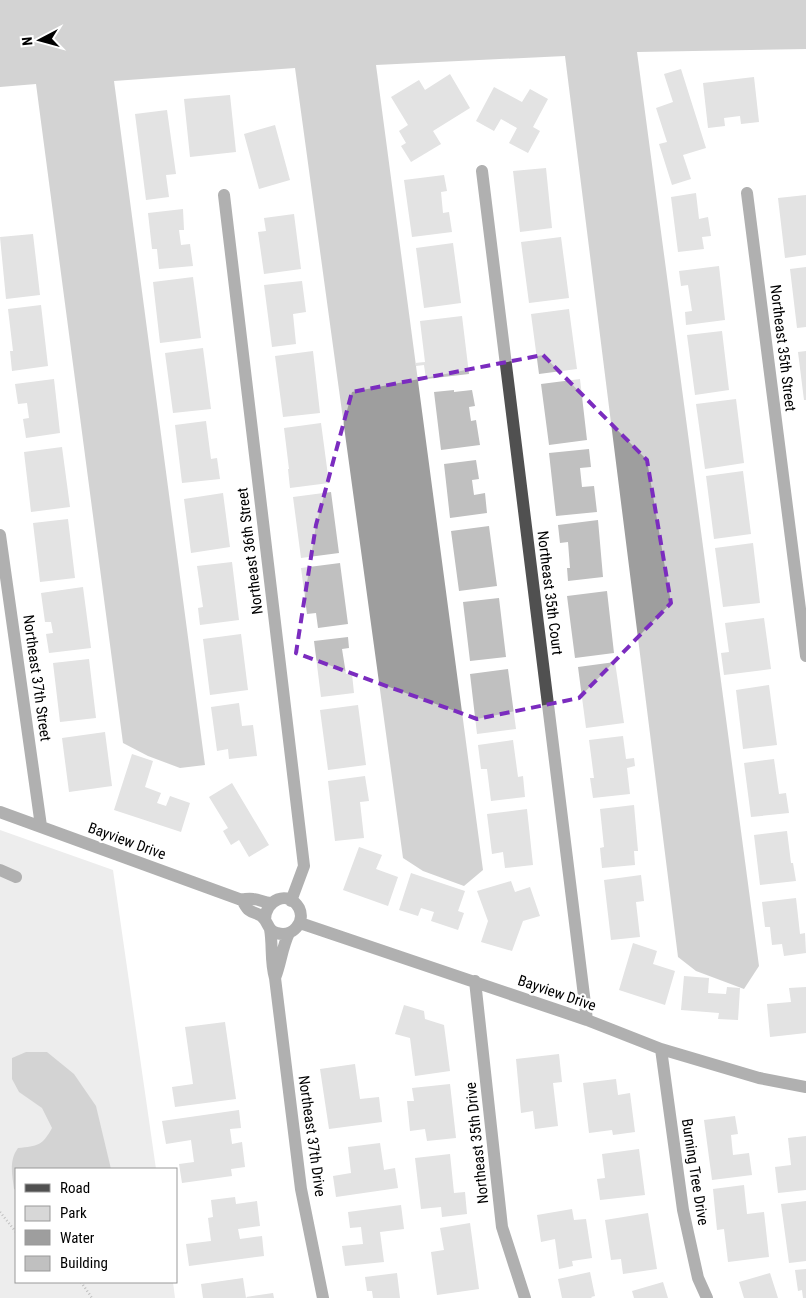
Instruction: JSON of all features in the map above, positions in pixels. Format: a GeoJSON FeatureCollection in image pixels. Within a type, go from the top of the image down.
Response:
{"type":"FeatureCollection","features":[{"type":"Feature","properties":{"kind":"street","name":"Northeast 35th Court"},"geometry":{"type":"LineString","coordinates":[[482,171],[587,1020]]}},
{"type":"Feature","properties":{"kind":"street","name":"Northeast 35th Street"},"geometry":{"type":"LineString","coordinates":[[747,194],[806,656]]}},
{"type":"Feature","properties":{"kind":"street","name":"Northeast 36th Street"},"geometry":{"type":"LineString","coordinates":[[224,195],[304,866],[292,901]]}},
{"type":"Feature","properties":{"kind":"street","name":"Northeast 37th Street"},"geometry":{"type":"LineString","coordinates":[[0,535],[41,826]]}},
{"type":"Feature","properties":{"kind":"street","name":"Bayview Drive"},"geometry":{"type":"LineString","coordinates":[[0,812],[242,900],[254,899],[271,903],[281,899],[292,901]]}},
{"type":"Feature","properties":{"kind":"street"},"geometry":{"type":"LineString","coordinates":[[0,870],[16,877]]}},
{"type":"Feature","properties":{"kind":"street","name":"Bayview Drive"},"geometry":{"type":"LineString","coordinates":[[242,900],[248,910],[259,914],[279,934],[289,933]]}},
{"type":"Feature","properties":{"kind":"street"},"geometry":{"type":"LineString","coordinates":[[289,933],[294,931],[301,918],[299,908],[292,901]]}},
{"type":"Feature","properties":{"kind":"street"},"geometry":{"type":"LineString","coordinates":[[268,924],[267,908],[271,903]]}},
{"type":"Feature","properties":{"kind":"street","name":"Bayview Drive"},"geometry":{"type":"LineString","coordinates":[[300,923],[587,1020],[661,1049],[758,1078],[806,1087]]}},
{"type":"Feature","properties":{"kind":"street","name":"Northeast 37th Drive"},"geometry":{"type":"LineString","coordinates":[[268,924],[272,943],[271,964],[275,978],[302,1189],[323,1298]]}},
{"type":"Feature","properties":{"kind":"street","name":"Northeast 37th Drive"},"geometry":{"type":"LineString","coordinates":[[275,978],[281,963],[284,944],[289,933]]}},
{"type":"Feature","properties":{"kind":"street","name":"Northeast 35th Drive"},"geometry":{"type":"LineString","coordinates":[[475,982],[502,1227],[525,1298]]}},
{"type":"Feature","properties":{"kind":"street","name":"Burning Tree Drive"},"geometry":{"type":"LineString","coordinates":[[661,1049],[682,1210],[698,1278],[706,1298]]}},
{"type":"Feature","properties":{"kind":"path"},"geometry":{"type":"LineString","coordinates":[[0,1212],[15,1231]]}},
{"type":"Feature","properties":{"kind":"path"},"geometry":{"type":"LineString","coordinates":[[82,1283],[92,1298]]}},
{"type":"Feature","properties":{"kind":"highlighted area"},"geometry":{"type":"Polygon","coordinates":[[[543,355],[647,460],[671,603],[579,698],[477,719],[296,653],[316,525],[352,392],[543,355]]]}},
{"type":"Feature","properties":{"kind":"green space"},"geometry":{"type":"Polygon","coordinates":[[[0,830],[113,870],[156,1168],[15,1168],[15,1283],[173,1283],[175,1298],[0,1298],[0,830]]]}},
{"type":"Feature","properties":{"kind":"water"},"geometry":{"type":"Polygon","coordinates":[[[0,0],[806,0],[806,49],[637,52],[759,966],[744,989],[696,971],[678,957],[565,56],[376,65],[483,870],[464,886],[423,871],[403,858],[295,68],[114,81],[205,765],[180,768],[148,756],[123,743],[36,84],[0,87],[0,0]]]}},
{"type":"Feature","properties":{"kind":"water"},"geometry":{"type":"Polygon","coordinates":[[[26,1052],[47,1052],[74,1074],[96,1106],[111,1168],[15,1168],[14,1189],[12,1162],[18,1148],[39,1144],[52,1128],[42,1108],[19,1092],[12,1079],[12,1058],[26,1052]]]}},
{"type":"Feature","properties":{"kind":"building"},"geometry":{"type":"Polygon","coordinates":[[[681,69],[706,148],[683,155],[691,179],[672,185],[659,144],[667,142],[656,108],[673,102],[664,74],[681,69]]]}},
{"type":"Feature","properties":{"kind":"building"},"geometry":{"type":"Polygon","coordinates":[[[450,74],[470,108],[433,131],[441,144],[411,162],[401,146],[406,143],[399,131],[408,125],[391,97],[419,80],[425,90],[450,74]]]}},
{"type":"Feature","properties":{"kind":"building"},"geometry":{"type":"Polygon","coordinates":[[[754,77],[759,122],[741,124],[740,116],[724,118],[725,126],[708,128],[703,83],[754,77]]]}},
{"type":"Feature","properties":{"kind":"building"},"geometry":{"type":"Polygon","coordinates":[[[494,87],[522,102],[530,89],[548,99],[533,127],[540,131],[528,153],[509,143],[517,128],[501,119],[494,131],[476,121],[494,87]]]}},
{"type":"Feature","properties":{"kind":"building"},"geometry":{"type":"Polygon","coordinates":[[[230,95],[236,152],[190,157],[184,99],[230,95]]]}},
{"type":"Feature","properties":{"kind":"building"},"geometry":{"type":"Polygon","coordinates":[[[167,110],[176,174],[166,175],[169,197],[146,200],[135,114],[167,110]]]}},
{"type":"Feature","properties":{"kind":"building"},"geometry":{"type":"Polygon","coordinates":[[[275,125],[290,180],[259,189],[244,134],[275,125]]]}},
{"type":"Feature","properties":{"kind":"building"},"geometry":{"type":"Polygon","coordinates":[[[546,168],[552,228],[520,232],[513,171],[546,168]]]}},
{"type":"Feature","properties":{"kind":"building"},"geometry":{"type":"Polygon","coordinates":[[[444,175],[447,191],[441,192],[443,213],[449,212],[452,232],[412,237],[404,180],[444,175]]]}},
{"type":"Feature","properties":{"kind":"building"},"geometry":{"type":"Polygon","coordinates":[[[696,193],[699,219],[708,217],[711,236],[702,237],[704,249],[678,252],[671,197],[696,193]]]}},
{"type":"Feature","properties":{"kind":"building"},"geometry":{"type":"Polygon","coordinates":[[[806,195],[806,255],[785,258],[778,198],[806,195]]]}},
{"type":"Feature","properties":{"kind":"building"},"geometry":{"type":"Polygon","coordinates":[[[183,209],[184,230],[179,230],[181,245],[190,244],[193,266],[159,269],[157,249],[152,249],[148,213],[183,209]]]}},
{"type":"Feature","properties":{"kind":"building"},"geometry":{"type":"Polygon","coordinates":[[[294,214],[301,269],[264,274],[258,232],[266,231],[264,218],[294,214]]]}},
{"type":"Feature","properties":{"kind":"building"},"geometry":{"type":"Polygon","coordinates":[[[33,234],[40,295],[6,299],[0,237],[33,234]]]}},
{"type":"Feature","properties":{"kind":"building"},"geometry":{"type":"Polygon","coordinates":[[[561,237],[569,298],[529,303],[521,242],[561,237]]]}},
{"type":"Feature","properties":{"kind":"building"},"geometry":{"type":"Polygon","coordinates":[[[453,243],[461,303],[424,308],[416,248],[453,243]]]}},
{"type":"Feature","properties":{"kind":"building"},"geometry":{"type":"Polygon","coordinates":[[[719,266],[725,320],[686,325],[685,312],[692,311],[688,285],[681,286],[679,271],[719,266]]]}},
{"type":"Feature","properties":{"kind":"building"},"geometry":{"type":"Polygon","coordinates":[[[806,267],[806,327],[797,328],[790,269],[806,267]]]}},
{"type":"Feature","properties":{"kind":"building"},"geometry":{"type":"Polygon","coordinates":[[[193,277],[201,338],[160,343],[153,282],[193,277]]]}},
{"type":"Feature","properties":{"kind":"building"},"geometry":{"type":"Polygon","coordinates":[[[302,281],[306,312],[293,314],[296,344],[272,347],[264,285],[302,281]]]}},
{"type":"Feature","properties":{"kind":"building"},"geometry":{"type":"Polygon","coordinates":[[[41,305],[48,366],[12,371],[10,351],[13,351],[8,309],[41,305]]]}},
{"type":"Feature","properties":{"kind":"building"},"geometry":{"type":"Polygon","coordinates":[[[569,309],[577,369],[539,374],[531,314],[569,309]]]}},
{"type":"Feature","properties":{"kind":"building"},"geometry":{"type":"Polygon","coordinates":[[[462,316],[469,374],[426,379],[424,365],[416,366],[415,363],[425,362],[420,321],[462,316]]]}},
{"type":"Feature","properties":{"kind":"building"},"geometry":{"type":"Polygon","coordinates":[[[722,331],[729,390],[695,395],[687,335],[722,331]]]}},
{"type":"Feature","properties":{"kind":"building"},"geometry":{"type":"Polygon","coordinates":[[[203,348],[211,409],[173,413],[165,353],[203,348]]]}},
{"type":"Feature","properties":{"kind":"building"},"geometry":{"type":"Polygon","coordinates":[[[313,351],[320,413],[283,417],[275,356],[313,351]]]}},
{"type":"Feature","properties":{"kind":"building"},"geometry":{"type":"Polygon","coordinates":[[[806,351],[806,400],[804,400],[798,352],[806,351]]]}},
{"type":"Feature","properties":{"kind":"building"},"geometry":{"type":"Polygon","coordinates":[[[54,379],[60,433],[26,438],[23,419],[29,418],[27,403],[18,404],[15,384],[54,379]]]}},
{"type":"Feature","properties":{"kind":"building"},"geometry":{"type":"Polygon","coordinates":[[[580,379],[587,440],[549,445],[541,384],[580,379]]]}},
{"type":"Feature","properties":{"kind":"building"},"geometry":{"type":"Polygon","coordinates":[[[454,390],[454,392],[472,390],[475,406],[469,407],[471,421],[476,420],[480,445],[441,450],[434,392],[454,390]]]}},
{"type":"Feature","properties":{"kind":"building"},"geometry":{"type":"Polygon","coordinates":[[[736,399],[744,463],[705,469],[696,404],[736,399]]]}},
{"type":"Feature","properties":{"kind":"building"},"geometry":{"type":"Polygon","coordinates":[[[206,421],[211,459],[217,458],[220,479],[182,483],[175,425],[206,421]]]}},
{"type":"Feature","properties":{"kind":"building"},"geometry":{"type":"Polygon","coordinates":[[[321,423],[329,483],[290,488],[284,428],[321,423]]]}},
{"type":"Feature","properties":{"kind":"building"},"geometry":{"type":"Polygon","coordinates":[[[62,447],[70,507],[31,512],[24,452],[62,447]]]}},
{"type":"Feature","properties":{"kind":"building"},"geometry":{"type":"Polygon","coordinates":[[[589,449],[591,467],[580,468],[582,487],[594,486],[597,512],[556,516],[549,453],[589,449]]]}},
{"type":"Feature","properties":{"kind":"building"},"geometry":{"type":"Polygon","coordinates":[[[476,460],[479,479],[472,480],[474,495],[485,493],[487,513],[450,518],[444,464],[476,460]]]}},
{"type":"Feature","properties":{"kind":"building"},"geometry":{"type":"Polygon","coordinates":[[[743,471],[751,534],[714,539],[706,476],[743,471]]]}},
{"type":"Feature","properties":{"kind":"building"},"geometry":{"type":"Polygon","coordinates":[[[331,492],[339,553],[301,558],[293,497],[331,492]]]}},
{"type":"Feature","properties":{"kind":"building"},"geometry":{"type":"Polygon","coordinates":[[[223,493],[230,547],[191,553],[184,499],[223,493]]]}},
{"type":"Feature","properties":{"kind":"building"},"geometry":{"type":"Polygon","coordinates":[[[68,519],[75,578],[40,582],[33,523],[68,519]]]}},
{"type":"Feature","properties":{"kind":"building"},"geometry":{"type":"Polygon","coordinates":[[[598,520],[603,577],[568,581],[567,568],[570,568],[568,542],[560,543],[558,525],[598,520]]]}},
{"type":"Feature","properties":{"kind":"building"},"geometry":{"type":"Polygon","coordinates":[[[489,526],[497,586],[459,591],[451,531],[489,526]]]}},
{"type":"Feature","properties":{"kind":"building"},"geometry":{"type":"Polygon","coordinates":[[[753,543],[760,603],[723,607],[715,548],[753,543]]]}},
{"type":"Feature","properties":{"kind":"building"},"geometry":{"type":"Polygon","coordinates":[[[232,562],[239,620],[200,625],[198,608],[203,607],[197,566],[232,562]]]}},
{"type":"Feature","properties":{"kind":"building"},"geometry":{"type":"Polygon","coordinates":[[[340,563],[348,624],[318,628],[316,613],[307,614],[301,568],[340,563]]]}},
{"type":"Feature","properties":{"kind":"building"},"geometry":{"type":"Polygon","coordinates":[[[83,587],[91,648],[49,653],[46,634],[53,633],[51,622],[45,622],[41,593],[83,587]]]}},
{"type":"Feature","properties":{"kind":"building"},"geometry":{"type":"Polygon","coordinates":[[[607,591],[614,653],[575,658],[567,596],[607,591]]]}},
{"type":"Feature","properties":{"kind":"building"},"geometry":{"type":"Polygon","coordinates":[[[499,598],[506,657],[470,661],[463,602],[499,598]]]}},
{"type":"Feature","properties":{"kind":"building"},"geometry":{"type":"Polygon","coordinates":[[[764,618],[771,669],[724,675],[721,653],[729,652],[725,623],[764,618]]]}},
{"type":"Feature","properties":{"kind":"building"},"geometry":{"type":"Polygon","coordinates":[[[241,634],[248,690],[210,695],[203,639],[241,634]]]}},
{"type":"Feature","properties":{"kind":"building"},"geometry":{"type":"Polygon","coordinates":[[[348,637],[349,648],[342,649],[346,674],[352,674],[354,693],[321,697],[314,641],[348,637]]]}},
{"type":"Feature","properties":{"kind":"building"},"geometry":{"type":"Polygon","coordinates":[[[89,659],[96,718],[60,722],[53,663],[89,659]]]}},
{"type":"Feature","properties":{"kind":"building"},"geometry":{"type":"Polygon","coordinates":[[[615,662],[624,723],[586,728],[578,667],[615,662]]]}},
{"type":"Feature","properties":{"kind":"building"},"geometry":{"type":"Polygon","coordinates":[[[508,669],[516,729],[477,734],[470,674],[508,669]]]}},
{"type":"Feature","properties":{"kind":"building"},"geometry":{"type":"Polygon","coordinates":[[[769,685],[777,745],[743,749],[736,690],[769,685]]]}},
{"type":"Feature","properties":{"kind":"building"},"geometry":{"type":"Polygon","coordinates":[[[239,703],[242,726],[253,725],[257,756],[229,759],[228,749],[217,751],[211,707],[239,703]]]}},
{"type":"Feature","properties":{"kind":"building"},"geometry":{"type":"Polygon","coordinates":[[[358,705],[366,765],[328,770],[320,710],[358,705]]]}},
{"type":"Feature","properties":{"kind":"building"},"geometry":{"type":"Polygon","coordinates":[[[105,732],[112,786],[69,792],[62,738],[105,732]]]}},
{"type":"Feature","properties":{"kind":"building"},"geometry":{"type":"Polygon","coordinates":[[[623,736],[626,759],[634,758],[635,766],[627,768],[630,794],[593,798],[590,778],[594,778],[589,740],[623,736]]]}},
{"type":"Feature","properties":{"kind":"building"},"geometry":{"type":"Polygon","coordinates":[[[513,740],[518,777],[523,776],[525,797],[491,801],[487,769],[481,769],[478,745],[513,740]]]}},
{"type":"Feature","properties":{"kind":"building"},"geometry":{"type":"Polygon","coordinates":[[[132,754],[153,761],[145,787],[161,793],[157,803],[166,806],[170,796],[190,803],[181,832],[114,810],[132,754]]]}},
{"type":"Feature","properties":{"kind":"building"},"geometry":{"type":"Polygon","coordinates":[[[774,759],[779,794],[786,793],[789,813],[751,817],[744,763],[774,759]]]}},
{"type":"Feature","properties":{"kind":"building"},"geometry":{"type":"Polygon","coordinates":[[[365,776],[369,801],[360,802],[364,838],[335,841],[328,781],[365,776]]]}},
{"type":"Feature","properties":{"kind":"building"},"geometry":{"type":"Polygon","coordinates":[[[232,783],[269,845],[249,857],[239,840],[231,845],[223,831],[228,828],[209,797],[232,783]]]}},
{"type":"Feature","properties":{"kind":"building"},"geometry":{"type":"Polygon","coordinates":[[[634,805],[638,851],[634,851],[635,865],[602,868],[600,848],[604,847],[600,809],[634,805]]]}},
{"type":"Feature","properties":{"kind":"building"},"geometry":{"type":"Polygon","coordinates":[[[527,809],[533,865],[505,868],[503,852],[492,854],[487,814],[527,809]]]}},
{"type":"Feature","properties":{"kind":"building"},"geometry":{"type":"Polygon","coordinates":[[[787,831],[791,863],[793,863],[796,881],[760,885],[754,835],[787,831]]]}},
{"type":"Feature","properties":{"kind":"building"},"geometry":{"type":"Polygon","coordinates":[[[359,847],[382,855],[376,869],[398,877],[388,906],[343,890],[359,847]]]}},
{"type":"Feature","properties":{"kind":"building"},"geometry":{"type":"Polygon","coordinates":[[[411,873],[465,891],[458,911],[464,913],[458,930],[431,921],[434,912],[421,908],[418,916],[399,910],[411,873]]]}},
{"type":"Feature","properties":{"kind":"building"},"geometry":{"type":"Polygon","coordinates":[[[641,875],[644,901],[636,902],[640,937],[611,940],[604,880],[641,875]]]}},
{"type":"Feature","properties":{"kind":"building"},"geometry":{"type":"Polygon","coordinates":[[[511,881],[515,892],[530,887],[540,916],[523,921],[512,951],[481,942],[488,921],[477,891],[511,881]]]}},
{"type":"Feature","properties":{"kind":"building"},"geometry":{"type":"Polygon","coordinates":[[[796,898],[800,934],[805,933],[806,953],[784,956],[782,944],[772,945],[770,927],[765,927],[762,902],[796,898]]]}},
{"type":"Feature","properties":{"kind":"building"},"geometry":{"type":"Polygon","coordinates":[[[633,943],[657,951],[653,964],[675,971],[665,1005],[619,990],[633,943]]]}},
{"type":"Feature","properties":{"kind":"building"},"geometry":{"type":"Polygon","coordinates":[[[684,976],[709,978],[708,993],[726,994],[727,987],[740,988],[738,1020],[718,1019],[719,1013],[681,1010],[684,976]]]}},
{"type":"Feature","properties":{"kind":"building"},"geometry":{"type":"Polygon","coordinates":[[[806,987],[806,1033],[770,1037],[767,1004],[791,1002],[789,988],[806,987]]]}},
{"type":"Feature","properties":{"kind":"building"},"geometry":{"type":"Polygon","coordinates":[[[404,1005],[424,1011],[425,1019],[444,1025],[450,1071],[415,1076],[410,1038],[395,1034],[404,1005]]]}},
{"type":"Feature","properties":{"kind":"building"},"geometry":{"type":"Polygon","coordinates":[[[225,1022],[236,1099],[175,1107],[172,1087],[193,1084],[185,1027],[225,1022]]]}},
{"type":"Feature","properties":{"kind":"building"},"geometry":{"type":"Polygon","coordinates":[[[559,1054],[562,1082],[553,1083],[558,1126],[535,1129],[533,1111],[521,1113],[516,1059],[559,1054]]]}},
{"type":"Feature","properties":{"kind":"building"},"geometry":{"type":"Polygon","coordinates":[[[355,1064],[360,1099],[379,1097],[382,1122],[329,1129],[320,1069],[355,1064]]]}},
{"type":"Feature","properties":{"kind":"building"},"geometry":{"type":"Polygon","coordinates":[[[616,1079],[618,1095],[630,1093],[635,1132],[613,1135],[612,1130],[589,1133],[583,1083],[616,1079]]]}},
{"type":"Feature","properties":{"kind":"building"},"geometry":{"type":"Polygon","coordinates":[[[450,1084],[456,1138],[427,1141],[425,1129],[410,1131],[407,1101],[414,1101],[412,1088],[450,1084]]]}},
{"type":"Feature","properties":{"kind":"building"},"geometry":{"type":"Polygon","coordinates":[[[239,1110],[241,1128],[230,1129],[232,1144],[242,1142],[245,1167],[231,1169],[232,1176],[182,1183],[179,1164],[194,1162],[191,1140],[166,1144],[162,1121],[239,1110]]]}},
{"type":"Feature","properties":{"kind":"building"},"geometry":{"type":"Polygon","coordinates":[[[735,1116],[738,1134],[731,1135],[733,1155],[749,1153],[752,1175],[712,1180],[704,1120],[735,1116]]]}},
{"type":"Feature","properties":{"kind":"building"},"geometry":{"type":"Polygon","coordinates":[[[806,1136],[806,1190],[778,1193],[775,1167],[791,1165],[788,1138],[806,1136]]]}},
{"type":"Feature","properties":{"kind":"building"},"geometry":{"type":"Polygon","coordinates":[[[380,1143],[384,1170],[395,1168],[398,1188],[336,1197],[333,1176],[351,1173],[348,1147],[380,1143]]]}},
{"type":"Feature","properties":{"kind":"building"},"geometry":{"type":"Polygon","coordinates":[[[639,1149],[645,1195],[600,1200],[597,1179],[605,1178],[602,1154],[639,1149]]]}},
{"type":"Feature","properties":{"kind":"building"},"geometry":{"type":"Polygon","coordinates":[[[450,1154],[454,1193],[465,1192],[467,1214],[442,1217],[441,1207],[421,1209],[415,1158],[450,1154]]]}},
{"type":"Feature","properties":{"kind":"building"},"geometry":{"type":"Polygon","coordinates":[[[744,1185],[747,1214],[764,1212],[769,1257],[728,1262],[724,1229],[717,1230],[713,1189],[744,1185]]]}},
{"type":"Feature","properties":{"kind":"building"},"geometry":{"type":"Polygon","coordinates":[[[235,1197],[236,1204],[257,1201],[260,1226],[238,1229],[240,1239],[262,1236],[264,1256],[189,1266],[186,1244],[211,1241],[208,1218],[213,1217],[211,1200],[235,1197]]]}},
{"type":"Feature","properties":{"kind":"building"},"geometry":{"type":"Polygon","coordinates":[[[806,1201],[806,1261],[789,1263],[781,1204],[806,1201]]]}},
{"type":"Feature","properties":{"kind":"building"},"geometry":{"type":"Polygon","coordinates":[[[401,1205],[404,1229],[380,1232],[384,1262],[345,1266],[342,1246],[363,1244],[361,1227],[350,1228],[348,1212],[401,1205]]]}},
{"type":"Feature","properties":{"kind":"building"},"geometry":{"type":"Polygon","coordinates":[[[572,1209],[574,1220],[586,1219],[592,1258],[572,1261],[573,1266],[559,1269],[555,1239],[541,1242],[537,1215],[572,1209]]]}},
{"type":"Feature","properties":{"kind":"building"},"geometry":{"type":"Polygon","coordinates":[[[648,1213],[657,1269],[623,1274],[621,1259],[611,1260],[605,1220],[648,1213]]]}},
{"type":"Feature","properties":{"kind":"building"},"geometry":{"type":"Polygon","coordinates":[[[470,1223],[479,1289],[437,1295],[431,1252],[444,1250],[440,1228],[470,1223]]]}},
{"type":"Feature","properties":{"kind":"building"},"geometry":{"type":"Polygon","coordinates":[[[806,1269],[806,1298],[803,1298],[802,1290],[798,1291],[795,1270],[806,1269]]]}},
{"type":"Feature","properties":{"kind":"building"},"geometry":{"type":"Polygon","coordinates":[[[590,1272],[595,1296],[592,1298],[562,1298],[558,1279],[590,1272]]]}},
{"type":"Feature","properties":{"kind":"building"},"geometry":{"type":"Polygon","coordinates":[[[397,1273],[400,1298],[373,1298],[372,1291],[367,1291],[365,1277],[397,1273]]]}},
{"type":"Feature","properties":{"kind":"building"},"geometry":{"type":"Polygon","coordinates":[[[770,1273],[778,1298],[744,1298],[739,1282],[770,1273]]]}},
{"type":"Feature","properties":{"kind":"building"},"geometry":{"type":"Polygon","coordinates":[[[243,1278],[246,1298],[203,1298],[201,1284],[243,1278]]]}},
{"type":"Feature","properties":{"kind":"building"},"geometry":{"type":"Polygon","coordinates":[[[663,1282],[668,1298],[634,1298],[632,1291],[663,1282]]]}},
{"type":"Feature","properties":{"kind":"building"},"geometry":{"type":"Polygon","coordinates":[[[273,1293],[274,1298],[246,1297],[273,1293]]]}}]}
